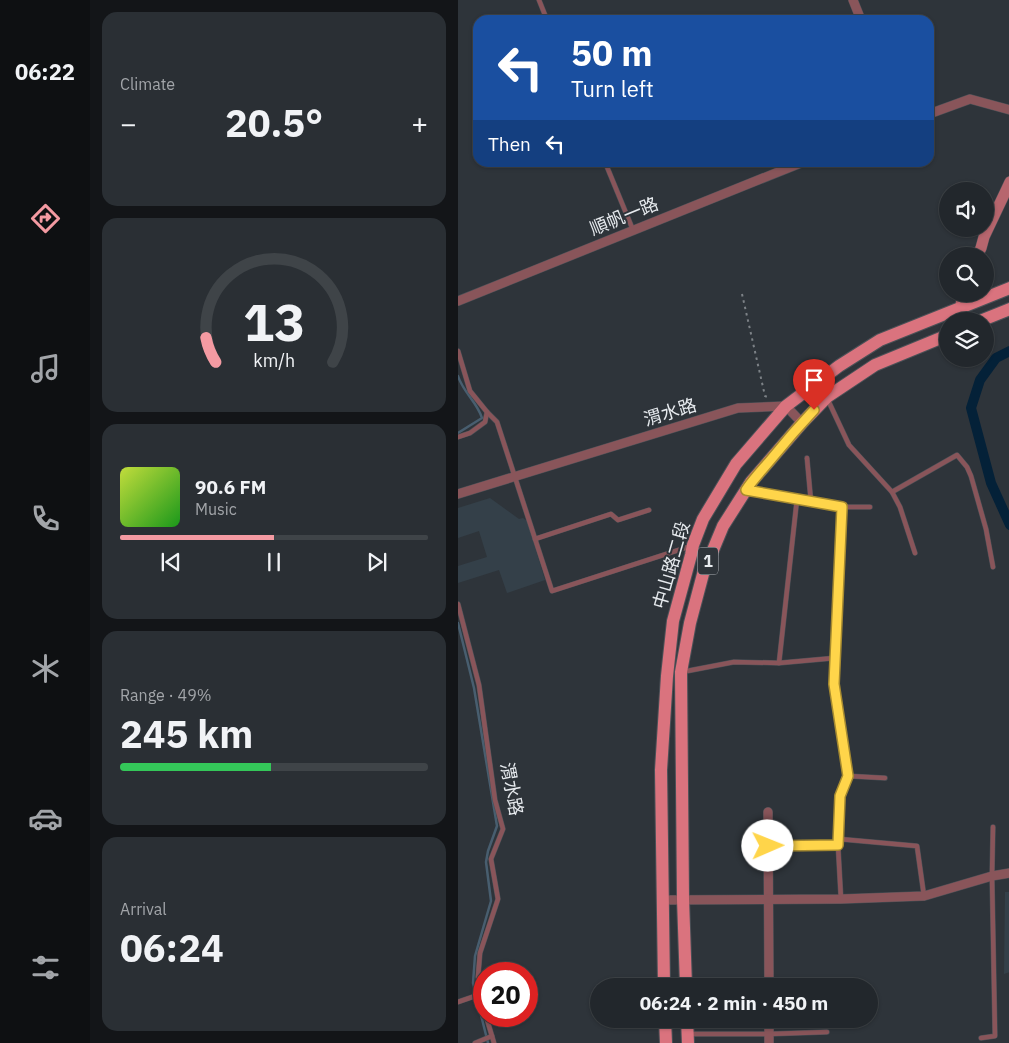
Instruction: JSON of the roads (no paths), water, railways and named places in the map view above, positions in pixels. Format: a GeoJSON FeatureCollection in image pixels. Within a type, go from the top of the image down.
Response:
{"type":"FeatureCollection","features":[{"type":"Feature","properties":{"kind":"main road","name":"中山路二段"},"geometry":{"type":"LineString","coordinates":[[664,978],[661,770],[667,676],[673,621],[693,545],[703,519],[736,464],[786,406],[838,366],[880,340],[1010,288]]}},
{"type":"Feature","properties":{"kind":"main road"},"geometry":{"type":"LineString","coordinates":[[994,315],[1010,309]]}},
{"type":"Feature","properties":{"kind":"main road","name":"中山路二段"},"geometry":{"type":"LineString","coordinates":[[686,978],[683,899],[681,672],[690,623],[703,574],[723,526],[751,482],[802,422],[827,397],[875,365],[939,339]]}},
{"type":"Feature","properties":{"kind":"main road"},"geometry":{"type":"LineString","coordinates":[[665,1028],[666,1043]]}},
{"type":"Feature","properties":{"kind":"street"},"geometry":{"type":"LineString","coordinates":[[853,0],[859,15]]}},
{"type":"Feature","properties":{"kind":"street"},"geometry":{"type":"LineString","coordinates":[[934,112],[970,99],[1010,110]]}},
{"type":"Feature","properties":{"kind":"street","name":"順帆一路"},"geometry":{"type":"LineString","coordinates":[[458,300],[790,167]]}},
{"type":"Feature","properties":{"kind":"street"},"geometry":{"type":"LineString","coordinates":[[981,247],[984,237],[1010,182]]}},
{"type":"Feature","properties":{"kind":"street"},"geometry":{"type":"LineString","coordinates":[[961,302],[961,312]]}},
{"type":"Feature","properties":{"kind":"street"},"geometry":{"type":"LineString","coordinates":[[786,406],[802,422]]}},
{"type":"Feature","properties":{"kind":"street","name":"渭水路"},"geometry":{"type":"LineString","coordinates":[[458,494],[738,408],[786,406]]}},
{"type":"Feature","properties":{"kind":"street"},"geometry":{"type":"LineString","coordinates":[[768,812],[769,978]]}},
{"type":"Feature","properties":{"kind":"street"},"geometry":{"type":"LineString","coordinates":[[663,900],[841,899],[924,896],[992,876],[1010,873]]}},
{"type":"Feature","properties":{"kind":"lane"},"geometry":{"type":"LineString","coordinates":[[539,0],[545,15]]}},
{"type":"Feature","properties":{"kind":"lane"},"geometry":{"type":"LineString","coordinates":[[607,167],[633,230]]}},
{"type":"Feature","properties":{"kind":"lane"},"geometry":{"type":"LineString","coordinates":[[458,352],[470,391],[497,422],[552,591],[693,545]]}},
{"type":"Feature","properties":{"kind":"lane"},"geometry":{"type":"LineString","coordinates":[[827,397],[849,445],[892,492],[900,506],[915,553]]}},
{"type":"Feature","properties":{"kind":"lane"},"geometry":{"type":"LineString","coordinates":[[458,438],[470,433],[485,422],[487,412]]}},
{"type":"Feature","properties":{"kind":"lane"},"geometry":{"type":"LineString","coordinates":[[892,492],[957,455],[967,467],[971,476],[986,529],[993,567]]}},
{"type":"Feature","properties":{"kind":"lane"},"geometry":{"type":"LineString","coordinates":[[807,458],[811,502]]}},
{"type":"Feature","properties":{"kind":"lane"},"geometry":{"type":"LineString","coordinates":[[746,490],[842,507],[870,507]]}},
{"type":"Feature","properties":{"kind":"lane"},"geometry":{"type":"LineString","coordinates":[[779,663],[797,499]]}},
{"type":"Feature","properties":{"kind":"lane"},"geometry":{"type":"LineString","coordinates":[[841,899],[840,796],[848,776],[834,684],[842,507]]}},
{"type":"Feature","properties":{"kind":"lane"},"geometry":{"type":"LineString","coordinates":[[535,540],[611,514],[618,520],[649,510]]}},
{"type":"Feature","properties":{"kind":"lane","name":"渭水路"},"geometry":{"type":"LineString","coordinates":[[458,604],[479,685],[496,800],[503,829],[491,859],[498,899],[480,953],[479,962]]}},
{"type":"Feature","properties":{"kind":"lane"},"geometry":{"type":"LineString","coordinates":[[681,672],[734,662],[779,663],[835,658]]}},
{"type":"Feature","properties":{"kind":"lane"},"geometry":{"type":"LineString","coordinates":[[848,776],[885,778]]}},
{"type":"Feature","properties":{"kind":"lane"},"geometry":{"type":"LineString","coordinates":[[981,1038],[995,1036],[993,827]]}},
{"type":"Feature","properties":{"kind":"lane"},"geometry":{"type":"LineString","coordinates":[[768,846],[839,842],[917,846],[924,896]]}},
{"type":"Feature","properties":{"kind":"lane"},"geometry":{"type":"LineString","coordinates":[[458,1002],[473,997]]}},
{"type":"Feature","properties":{"kind":"lane"},"geometry":{"type":"LineString","coordinates":[[489,1027],[494,1043]]}},
{"type":"Feature","properties":{"kind":"lane"},"geometry":{"type":"LineString","coordinates":[[688,1039],[769,1039],[827,1032]]}},
{"type":"Feature","properties":{"kind":"lane"},"geometry":{"type":"LineString","coordinates":[[475,1043],[492,1036]]}},
{"type":"Feature","properties":{"kind":"waterway"},"geometry":{"type":"LineString","coordinates":[[1010,351],[996,358],[980,380],[971,408],[991,483],[1010,525]]}},
{"type":"Feature","properties":{"kind":"waterway"},"geometry":{"type":"LineString","coordinates":[[458,376],[482,418],[458,433]]}},
{"type":"Feature","properties":{"kind":"waterway"},"geometry":{"type":"LineString","coordinates":[[458,623],[474,688],[497,826],[486,862],[491,901],[475,956],[473,983],[488,1043]]}}]}
